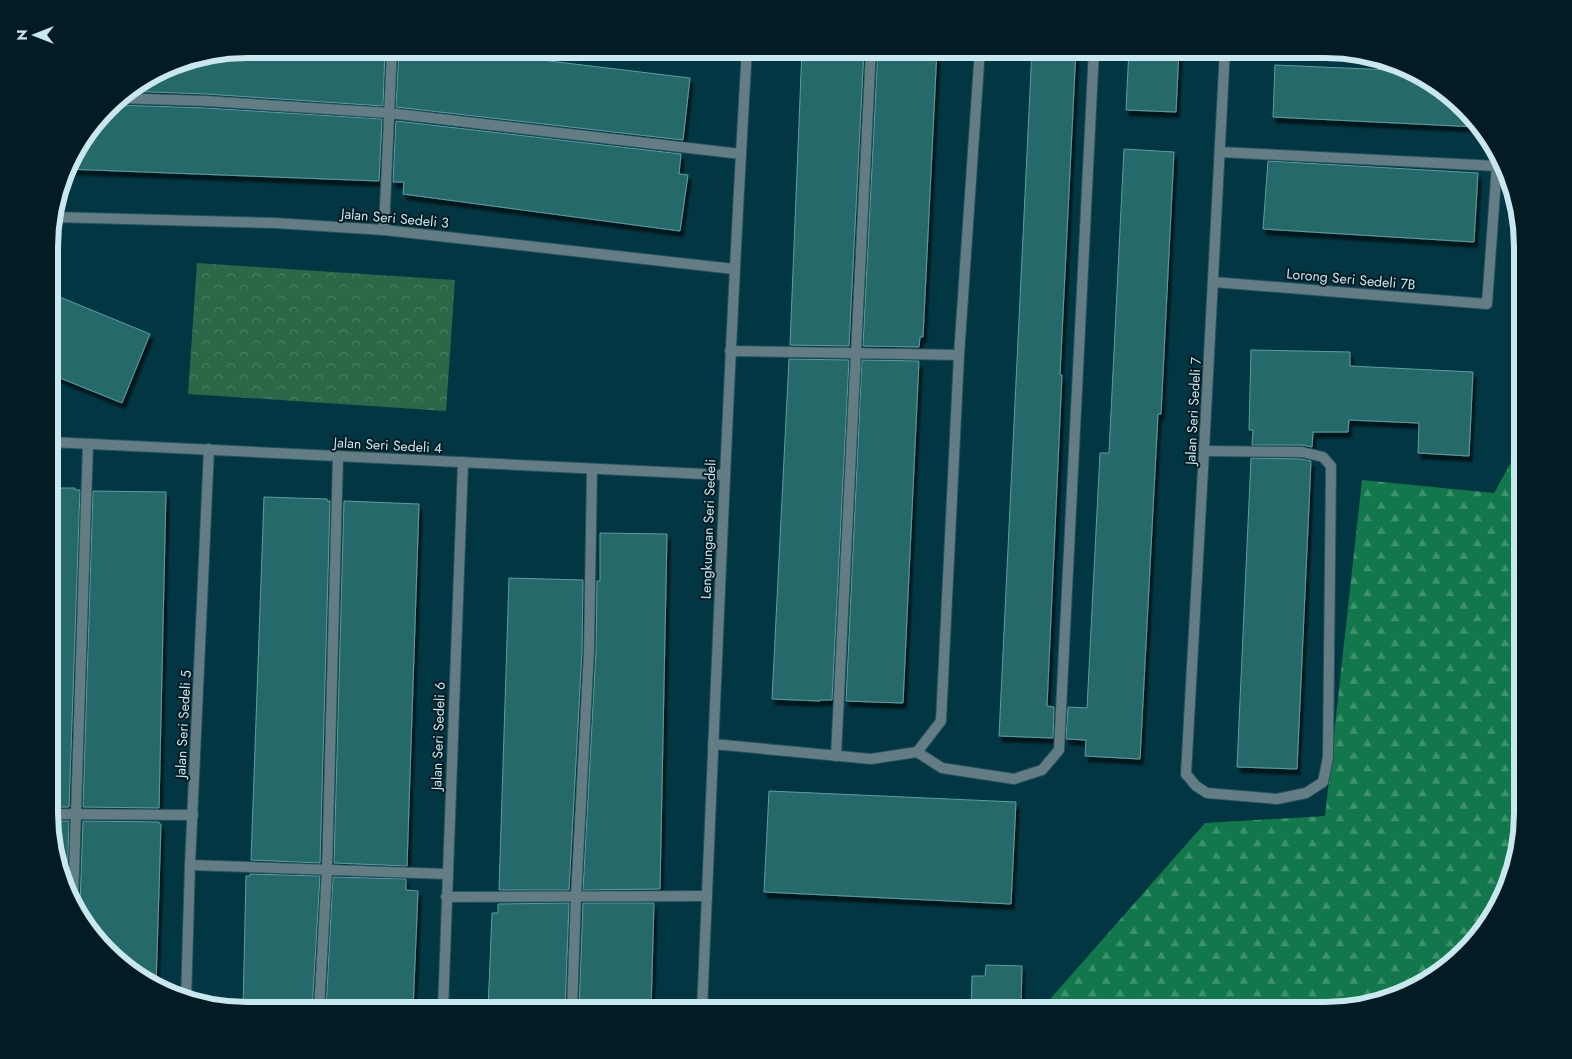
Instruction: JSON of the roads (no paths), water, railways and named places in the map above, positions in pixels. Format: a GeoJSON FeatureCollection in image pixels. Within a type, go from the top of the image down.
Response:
{"type":"FeatureCollection","features":[{"type":"Feature","properties":{"kind":"street"},"geometry":{"type":"LineString","coordinates":[[384,230],[392,58]]}},
{"type":"Feature","properties":{"kind":"street","name":"Lengkungan Seri Sedeli"},"geometry":{"type":"LineString","coordinates":[[702,1002],[724,475],[746,58]]}},
{"type":"Feature","properties":{"kind":"street"},"geometry":{"type":"LineString","coordinates":[[836,756],[871,58]]}},
{"type":"Feature","properties":{"kind":"street"},"geometry":{"type":"LineString","coordinates":[[917,752],[941,721],[959,355],[979,58]]}},
{"type":"Feature","properties":{"kind":"street"},"geometry":{"type":"LineString","coordinates":[[713,744],[871,759],[917,752],[942,768],[1014,779],[1042,770],[1060,750],[1094,58]]}},
{"type":"Feature","properties":{"kind":"street","name":"Jalan Seri Sedeli 7"},"geometry":{"type":"LineString","coordinates":[[1204,451],[1302,452],[1323,457],[1331,466],[1328,757],[1323,782],[1306,793],[1277,799],[1207,793],[1196,786],[1186,774],[1225,58]]}},
{"type":"Feature","properties":{"kind":"street"},"geometry":{"type":"LineString","coordinates":[[129,98],[206,101],[389,113],[741,154]]}},
{"type":"Feature","properties":{"kind":"street"},"geometry":{"type":"LineString","coordinates":[[1220,152],[1496,166]]}},
{"type":"Feature","properties":{"kind":"street","name":"Lorong Seri Sedeli 7B"},"geometry":{"type":"LineString","coordinates":[[1213,282],[1487,304],[1497,167]]}},
{"type":"Feature","properties":{"kind":"street","name":"Jalan Seri Sedeli 3"},"geometry":{"type":"LineString","coordinates":[[60,217],[275,223],[384,230],[734,269]]}},
{"type":"Feature","properties":{"kind":"street"},"geometry":{"type":"LineString","coordinates":[[730,350],[959,355]]}},
{"type":"Feature","properties":{"kind":"street","name":"Jalan Seri Sedeli 4"},"geometry":{"type":"LineString","coordinates":[[58,442],[724,475]]}},
{"type":"Feature","properties":{"kind":"street"},"geometry":{"type":"LineString","coordinates":[[74,888],[88,444]]}},
{"type":"Feature","properties":{"kind":"street","name":"Jalan Seri Sedeli 5"},"geometry":{"type":"LineString","coordinates":[[186,991],[192,815],[209,449]]}},
{"type":"Feature","properties":{"kind":"street"},"geometry":{"type":"LineString","coordinates":[[319,1002],[327,870],[338,456]]}},
{"type":"Feature","properties":{"kind":"street","name":"Jalan Seri Sedeli 6"},"geometry":{"type":"LineString","coordinates":[[443,1002],[463,462]]}},
{"type":"Feature","properties":{"kind":"street"},"geometry":{"type":"LineString","coordinates":[[572,1002],[588,651],[592,469]]}},
{"type":"Feature","properties":{"kind":"street"},"geometry":{"type":"LineString","coordinates":[[58,814],[192,815]]}},
{"type":"Feature","properties":{"kind":"street"},"geometry":{"type":"LineString","coordinates":[[190,865],[447,874]]}},
{"type":"Feature","properties":{"kind":"street"},"geometry":{"type":"LineString","coordinates":[[446,897],[707,896]]}}]}
